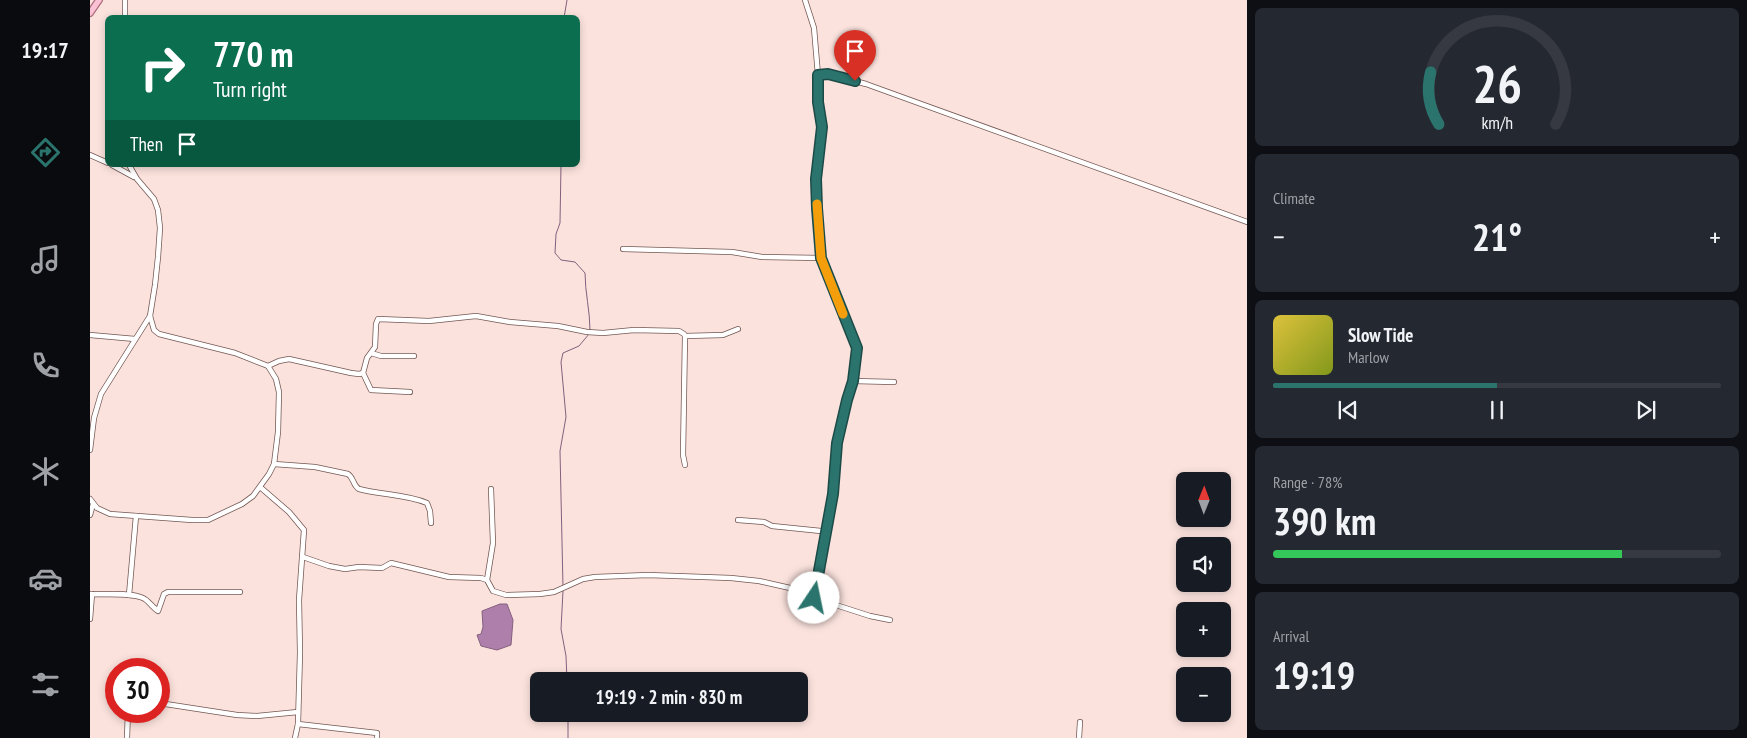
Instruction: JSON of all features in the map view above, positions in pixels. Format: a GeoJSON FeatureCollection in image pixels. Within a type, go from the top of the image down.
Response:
{"type":"FeatureCollection","features":[{"type":"Feature","properties":{"kind":"main road"},"geometry":{"type":"LineString","coordinates":[[90,6],[94,0]]}},
{"type":"Feature","properties":{"kind":"main road"},"geometry":{"type":"LineString","coordinates":[[90,13],[99,0]]}},
{"type":"Feature","properties":{"kind":"street"},"geometry":{"type":"LineString","coordinates":[[124,0],[125,15]]}},
{"type":"Feature","properties":{"kind":"street"},"geometry":{"type":"LineString","coordinates":[[805,0],[814,28],[818,102],[822,127],[816,179],[821,258],[857,348],[853,381],[837,443],[833,494],[814,598]]}},
{"type":"Feature","properties":{"kind":"street"},"geometry":{"type":"LineString","coordinates":[[818,75],[828,74],[866,84],[1247,222]]}},
{"type":"Feature","properties":{"kind":"street"},"geometry":{"type":"LineString","coordinates":[[90,154],[105,162]]}},
{"type":"Feature","properties":{"kind":"street"},"geometry":{"type":"LineString","coordinates":[[116,167],[137,179]]}},
{"type":"Feature","properties":{"kind":"street"},"geometry":{"type":"LineString","coordinates":[[90,450],[94,418],[101,394],[150,316],[155,285],[160,228],[158,210],[154,199],[137,179],[130,167]]}},
{"type":"Feature","properties":{"kind":"street"},"geometry":{"type":"LineString","coordinates":[[623,249],[732,252],[762,257],[821,258]]}},
{"type":"Feature","properties":{"kind":"street"},"geometry":{"type":"LineString","coordinates":[[91,502],[97,508],[110,514],[208,520],[242,504],[260,488],[274,464],[278,432],[279,392],[276,379],[268,366],[235,353],[159,334],[154,330],[150,316]]}},
{"type":"Feature","properties":{"kind":"street"},"geometry":{"type":"LineString","coordinates":[[410,392],[371,390],[363,372],[367,358],[375,347],[378,319],[429,321],[476,316],[510,322],[558,326],[587,332],[665,330],[679,331],[685,336],[723,335],[738,329]]}},
{"type":"Feature","properties":{"kind":"street"},"geometry":{"type":"LineString","coordinates":[[90,335],[135,339]]}},
{"type":"Feature","properties":{"kind":"street"},"geometry":{"type":"LineString","coordinates":[[684,465],[685,336]]}},
{"type":"Feature","properties":{"kind":"street"},"geometry":{"type":"LineString","coordinates":[[371,353],[381,356],[414,356]]}},
{"type":"Feature","properties":{"kind":"street"},"geometry":{"type":"LineString","coordinates":[[268,366],[279,360],[289,360],[351,373],[359,374],[363,372]]}},
{"type":"Feature","properties":{"kind":"street"},"geometry":{"type":"LineString","coordinates":[[853,381],[894,382]]}},
{"type":"Feature","properties":{"kind":"street"},"geometry":{"type":"LineString","coordinates":[[274,464],[315,467],[348,474],[359,489],[422,501],[427,503],[431,523]]}},
{"type":"Feature","properties":{"kind":"street"},"geometry":{"type":"LineString","coordinates":[[260,488],[289,512],[302,526],[305,536],[299,600],[298,724],[295,738]]}},
{"type":"Feature","properties":{"kind":"street"},"geometry":{"type":"LineString","coordinates":[[491,489],[492,543],[487,580],[493,591],[506,595],[554,592],[583,579],[595,577],[648,575],[731,578],[759,581],[790,588],[814,598],[870,616],[890,620]]}},
{"type":"Feature","properties":{"kind":"street"},"geometry":{"type":"LineString","coordinates":[[90,515],[91,502]]}},
{"type":"Feature","properties":{"kind":"street"},"geometry":{"type":"LineString","coordinates":[[129,595],[136,516]]}},
{"type":"Feature","properties":{"kind":"street"},"geometry":{"type":"LineString","coordinates":[[738,520],[764,522],[772,526],[826,534]]}},
{"type":"Feature","properties":{"kind":"street"},"geometry":{"type":"LineString","coordinates":[[303,557],[329,566],[345,569],[359,567],[382,568],[392,563],[449,577],[481,578],[487,580]]}},
{"type":"Feature","properties":{"kind":"street"},"geometry":{"type":"LineString","coordinates":[[90,619],[91,594],[129,595],[144,598],[152,608],[158,611],[164,594],[168,592],[240,592]]}},
{"type":"Feature","properties":{"kind":"street"},"geometry":{"type":"LineString","coordinates":[[170,706],[237,715],[298,712]]}},
{"type":"Feature","properties":{"kind":"street"},"geometry":{"type":"LineString","coordinates":[[1079,738],[1080,722]]}},
{"type":"Feature","properties":{"kind":"street"},"geometry":{"type":"LineString","coordinates":[[127,738],[128,723]]}},
{"type":"Feature","properties":{"kind":"street"},"geometry":{"type":"LineString","coordinates":[[298,724],[377,733],[377,738]]}},
{"type":"Feature","properties":{"kind":"shaded area"},"geometry":{"type":"Polygon","coordinates":[[[500,604],[507,604],[513,620],[511,645],[497,650],[481,646],[477,635],[481,634],[483,627],[482,611],[500,604]]]}},
{"type":"Feature","properties":{"kind":"waterway"},"geometry":{"type":"LineString","coordinates":[[564,15],[567,0]]}},
{"type":"Feature","properties":{"kind":"waterway"},"geometry":{"type":"LineString","coordinates":[[561,167],[560,223],[556,234],[555,253],[561,260],[575,262],[585,273],[590,330]]}},
{"type":"Feature","properties":{"kind":"waterway"},"geometry":{"type":"LineString","coordinates":[[563,587],[560,451],[566,417],[561,362],[563,353],[579,346],[589,334]]}},
{"type":"Feature","properties":{"kind":"waterway"},"geometry":{"type":"LineString","coordinates":[[563,591],[561,629],[567,672]]}},
{"type":"Feature","properties":{"kind":"waterway"},"geometry":{"type":"LineString","coordinates":[[568,722],[568,738]]}},
{"type":"Feature","properties":{"kind":"slow traffic"},"geometry":{"type":"LineString","coordinates":[[817,204],[821,258],[843,314]]}},
{"type":"Feature","properties":{"kind":"route"},"geometry":{"type":"LineString","coordinates":[[814,598],[833,494],[837,443],[853,381],[857,348],[821,258],[816,179],[822,127],[818,102],[818,75],[828,74],[855,81]]}}]}
